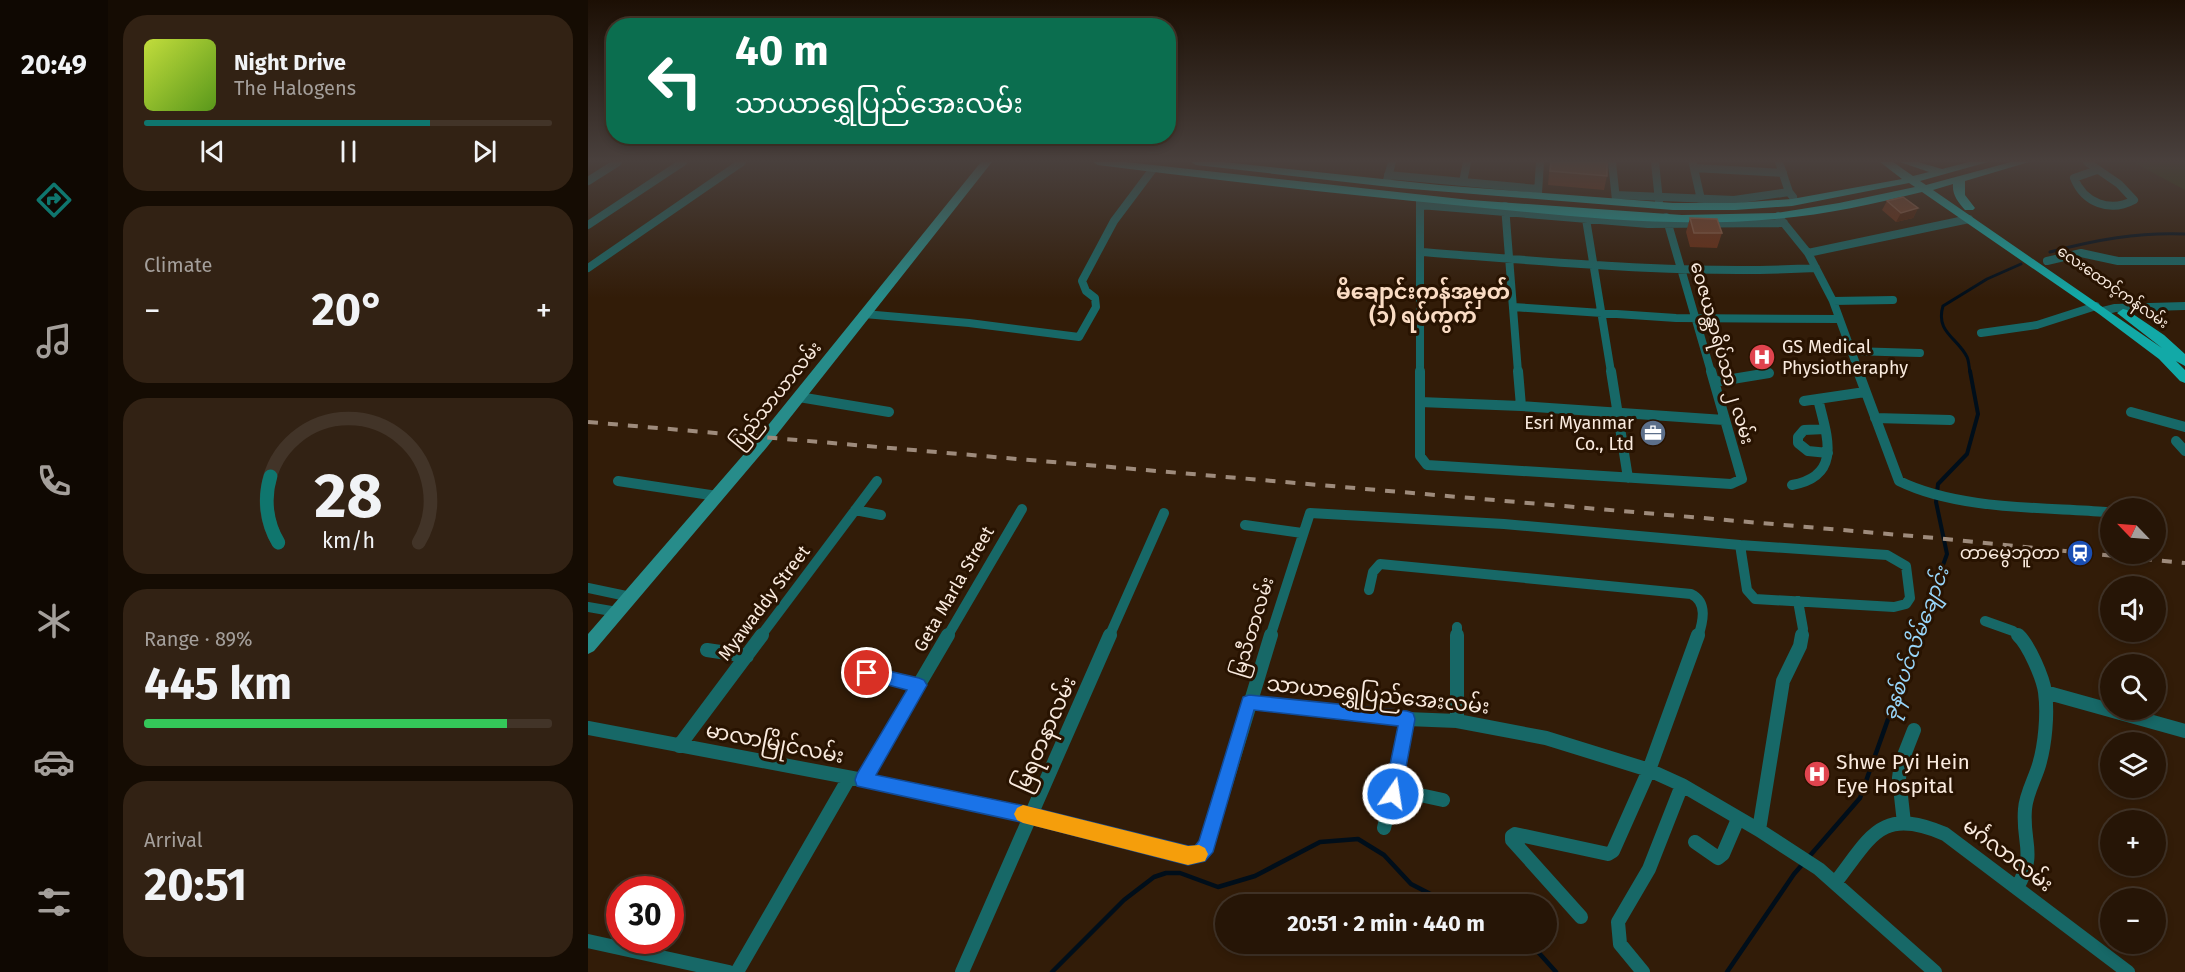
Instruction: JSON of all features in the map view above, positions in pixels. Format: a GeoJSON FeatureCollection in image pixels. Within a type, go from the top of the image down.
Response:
{"type":"FeatureCollection","features":[{"type":"Feature","properties":{"kind":"main road"},"geometry":{"type":"LineString","coordinates":[[1485,207],[1667,221],[1699,208],[1714,207]]}},
{"type":"Feature","properties":{"kind":"main road"},"geometry":{"type":"LineString","coordinates":[[1695,207],[1781,219],[1833,207]]}},
{"type":"Feature","properties":{"kind":"main road"},"geometry":{"type":"LineString","coordinates":[[1950,207],[1967,214]]}},
{"type":"Feature","properties":{"kind":"main road","name":"လေးထောင့်ကန်လမ်း"},"geometry":{"type":"LineString","coordinates":[[1956,207],[2047,261],[2164,356],[2185,378]]}},
{"type":"Feature","properties":{"kind":"main road","name":"လေးထောင့်ကန်လမ်း"},"geometry":{"type":"LineString","coordinates":[[1960,207],[2105,308],[2159,338],[2185,361]]}},
{"type":"Feature","properties":{"kind":"main road"},"geometry":{"type":"LineString","coordinates":[[1964,207],[1967,214]]}},
{"type":"Feature","properties":{"kind":"street"},"geometry":{"type":"LineString","coordinates":[[588,225],[615,207]]}},
{"type":"Feature","properties":{"kind":"street"},"geometry":{"type":"LineString","coordinates":[[588,268],[592,260],[672,207]]}},
{"type":"Feature","properties":{"kind":"street","name":"ပြည်သာယာလမ်း"},"geometry":{"type":"LineString","coordinates":[[588,646],[799,397],[950,207]]}},
{"type":"Feature","properties":{"kind":"street"},"geometry":{"type":"LineString","coordinates":[[864,314],[969,323],[1079,337],[1095,307],[1095,298],[1086,291],[1082,281],[1114,221],[1124,207]]}},
{"type":"Feature","properties":{"kind":"street"},"geometry":{"type":"LineString","coordinates":[[1420,207],[1420,456],[1427,465],[1629,478],[1585,216]]}},
{"type":"Feature","properties":{"kind":"street"},"geometry":{"type":"LineString","coordinates":[[1505,209],[1521,406]]}},
{"type":"Feature","properties":{"kind":"street"},"geometry":{"type":"LineString","coordinates":[[1809,254],[1915,232],[1967,214]]}},
{"type":"Feature","properties":{"kind":"street"},"geometry":{"type":"LineString","coordinates":[[1667,221],[1733,226],[1781,219],[1809,254],[1833,301],[1899,481],[1908,488],[1953,498],[2100,511]]}},
{"type":"Feature","properties":{"kind":"street","name":"ဝေဇယန္တာရိပ်သာ ၂ လမ်း"},"geometry":{"type":"LineString","coordinates":[[1629,478],[1731,484],[1742,478],[1667,221]]}},
{"type":"Feature","properties":{"kind":"street"},"geometry":{"type":"LineString","coordinates":[[1421,252],[1594,267],[1681,271],[1816,268]]}},
{"type":"Feature","properties":{"kind":"street"},"geometry":{"type":"LineString","coordinates":[[2047,261],[2081,254],[2118,261],[2185,261]]}},
{"type":"Feature","properties":{"kind":"street"},"geometry":{"type":"LineString","coordinates":[[1833,301],[1893,300]]}},
{"type":"Feature","properties":{"kind":"street"},"geometry":{"type":"LineString","coordinates":[[1981,333],[2037,325],[2105,308],[2185,306]]}},
{"type":"Feature","properties":{"kind":"street"},"geometry":{"type":"LineString","coordinates":[[1513,307],[1602,316],[1751,322],[1839,319]]}},
{"type":"Feature","properties":{"kind":"street"},"geometry":{"type":"LineString","coordinates":[[1851,351],[1920,353]]}},
{"type":"Feature","properties":{"kind":"street"},"geometry":{"type":"LineString","coordinates":[[2164,356],[2185,385]]}},
{"type":"Feature","properties":{"kind":"street"},"geometry":{"type":"LineString","coordinates":[[1714,382],[1769,373]]}},
{"type":"Feature","properties":{"kind":"street"},"geometry":{"type":"LineString","coordinates":[[1804,401],[1865,392]]}},
{"type":"Feature","properties":{"kind":"street"},"geometry":{"type":"LineString","coordinates":[[799,397],[889,412]]}},
{"type":"Feature","properties":{"kind":"street"},"geometry":{"type":"LineString","coordinates":[[1792,485],[1811,481],[1820,472],[1828,453],[1818,399]]}},
{"type":"Feature","properties":{"kind":"street"},"geometry":{"type":"LineString","coordinates":[[1420,402],[1521,406],[1724,420]]}},
{"type":"Feature","properties":{"kind":"street"},"geometry":{"type":"LineString","coordinates":[[2132,412],[2185,427]]}},
{"type":"Feature","properties":{"kind":"street"},"geometry":{"type":"LineString","coordinates":[[1875,418],[1950,420]]}},
{"type":"Feature","properties":{"kind":"street"},"geometry":{"type":"LineString","coordinates":[[1825,429],[1804,430],[1798,437],[1798,443],[1809,451],[1828,453]]}},
{"type":"Feature","properties":{"kind":"street"},"geometry":{"type":"LineString","coordinates":[[2176,441],[2185,452]]}},
{"type":"Feature","properties":{"kind":"street"},"geometry":{"type":"LineString","coordinates":[[618,481],[717,496]]}},
{"type":"Feature","properties":{"kind":"street","name":"Myawaddy Street"},"geometry":{"type":"LineString","coordinates":[[680,746],[877,481]]}},
{"type":"Feature","properties":{"kind":"street","name":"Geta Marla Street"},"geometry":{"type":"LineString","coordinates":[[737,972],[856,779],[919,685],[1022,509]]}},
{"type":"Feature","properties":{"kind":"street"},"geometry":{"type":"LineString","coordinates":[[855,510],[881,515]]}},
{"type":"Feature","properties":{"kind":"street","name":"မြရတနာလမ်း"},"geometry":{"type":"LineString","coordinates":[[962,972],[1164,513]]}},
{"type":"Feature","properties":{"kind":"street","name":"မြသီတာလမ်း"},"geometry":{"type":"LineString","coordinates":[[1199,854],[1207,846],[1249,702],[1310,513],[1492,524],[1740,545]]}},
{"type":"Feature","properties":{"kind":"street"},"geometry":{"type":"LineString","coordinates":[[1245,525],[1302,533]]}},
{"type":"Feature","properties":{"kind":"street"},"geometry":{"type":"LineString","coordinates":[[1740,545],[1887,555],[1906,566],[1910,598],[1906,604],[1894,607],[1755,598],[1750,595],[1740,545]]}},
{"type":"Feature","properties":{"kind":"street"},"geometry":{"type":"LineString","coordinates":[[1369,590],[1371,575],[1375,567],[1380,564],[1696,595],[1703,610],[1703,622],[1649,770],[1616,846],[1608,854],[1515,834],[1512,836],[1512,840],[1581,917]]}},
{"type":"Feature","properties":{"kind":"street"},"geometry":{"type":"LineString","coordinates":[[588,588],[630,597]]}},
{"type":"Feature","properties":{"kind":"street"},"geometry":{"type":"LineString","coordinates":[[1759,830],[1784,681],[1800,646],[1803,629],[1798,601]]}},
{"type":"Feature","properties":{"kind":"street"},"geometry":{"type":"LineString","coordinates":[[588,607],[617,612]]}},
{"type":"Feature","properties":{"kind":"street"},"geometry":{"type":"LineString","coordinates":[[1985,621],[2013,631],[2026,642],[2045,692],[2045,723],[2040,763],[2025,805],[2024,821],[2030,852],[2026,872],[2017,888]]}},
{"type":"Feature","properties":{"kind":"street"},"geometry":{"type":"LineString","coordinates":[[1456,721],[1457,627]]}},
{"type":"Feature","properties":{"kind":"street"},"geometry":{"type":"LineString","coordinates":[[707,650],[747,656]]}},
{"type":"Feature","properties":{"kind":"street"},"geometry":{"type":"LineString","coordinates":[[867,673],[919,685]]}},
{"type":"Feature","properties":{"kind":"street"},"geometry":{"type":"LineString","coordinates":[[2045,692],[2185,731]]}},
{"type":"Feature","properties":{"kind":"street","name":"သာယာရွှေပြည်အေးလမ်း"},"geometry":{"type":"LineString","coordinates":[[1249,702],[1407,719],[1456,721],[1546,738],[1649,770],[1682,785],[1759,830],[1819,869],[1935,972]]}},
{"type":"Feature","properties":{"kind":"street"},"geometry":{"type":"LineString","coordinates":[[1384,828],[1397,776],[1407,719]]}},
{"type":"Feature","properties":{"kind":"street","name":"မာလာမြိုင်လမ်း"},"geometry":{"type":"LineString","coordinates":[[588,728],[856,779],[1030,816],[1188,856],[1199,854]]}},
{"type":"Feature","properties":{"kind":"street"},"geometry":{"type":"LineString","coordinates":[[1904,823],[1900,770],[1914,730]]}},
{"type":"Feature","properties":{"kind":"street"},"geometry":{"type":"LineString","coordinates":[[1397,776],[1399,785],[1406,789],[1443,801]]}},
{"type":"Feature","properties":{"kind":"street"},"geometry":{"type":"LineString","coordinates":[[1644,972],[1618,945],[1617,928],[1658,849],[1682,785]]}},
{"type":"Feature","properties":{"kind":"street"},"geometry":{"type":"LineString","coordinates":[[1695,842],[1718,858],[1723,854],[1738,819]]}},
{"type":"Feature","properties":{"kind":"street","name":"မင်္ဂလာလမ်း"},"geometry":{"type":"LineString","coordinates":[[1835,883],[1880,828],[1904,823],[1927,826],[1945,834],[2128,972]]}},
{"type":"Feature","properties":{"kind":"street"},"geometry":{"type":"LineString","coordinates":[[588,941],[729,972]]}},
{"type":"Feature","properties":{"kind":"building"},"geometry":{"type":"Polygon","coordinates":[[[1894,207],[1918,208],[1901,213],[1894,207]]]}},
{"type":"Feature","properties":{"kind":"building"},"geometry":{"type":"Polygon","coordinates":[[[1690,218],[1717,219],[1722,233],[1694,233],[1690,218]]]}},
{"type":"Feature","properties":{"kind":"waterway","name":"ခုနစ်ပင်လိမ်ချောင်း"},"geometry":{"type":"LineString","coordinates":[[2050,252],[2117,238],[2150,234],[2185,234]]}},
{"type":"Feature","properties":{"kind":"waterway","name":"ခုနစ်ပင်လိမ်ချောင်း"},"geometry":{"type":"LineString","coordinates":[[1970,372],[1967,357],[1942,322],[1943,306],[1987,279],[2021,264]]}},
{"type":"Feature","properties":{"kind":"waterway","name":"ခုနစ်ပင်လိမ်ချောင်း"},"geometry":{"type":"LineString","coordinates":[[1917,637],[1947,554],[1936,502],[1938,484],[1967,454],[1978,414],[1970,371]]}},
{"type":"Feature","properties":{"kind":"waterway","name":"ခုနစ်ပင်လိမ်ချောင်း"},"geometry":{"type":"LineString","coordinates":[[1727,972],[1794,874],[1860,798],[1918,635]]}},
{"type":"Feature","properties":{"kind":"waterway","name":"ခုနစ်ပင်လိမ်ချောင်း"},"geometry":{"type":"LineString","coordinates":[[1052,972],[1124,900],[1154,877],[1166,873],[1180,873],[1218,887],[1255,876],[1320,842],[1358,839],[1384,855],[1411,884],[1430,894]]}},
{"type":"Feature","properties":{"kind":"waterway","name":"ခုနစ်ပင်လိမ်ချောင်း"},"geometry":{"type":"LineString","coordinates":[[1540,954],[1556,972]]}},
{"type":"Feature","properties":{"kind":"railway"},"geometry":{"type":"LineString","coordinates":[[588,422],[1935,538],[2185,563]]}},
{"type":"Feature","properties":{"kind":"slow traffic"},"geometry":{"type":"LineString","coordinates":[[1023,814],[1188,856],[1199,854]]}},
{"type":"Feature","properties":{"kind":"place","name":"GS Medical Physiotheraphy"},"geometry":{"type":"Point","coordinates":[1762,357]}},
{"type":"Feature","properties":{"kind":"place","name":"Esri Myanmar Co., Ltd"},"geometry":{"type":"Point","coordinates":[1653,433]}},
{"type":"Feature","properties":{"kind":"place","name":"တာမွေဘူတာ"},"geometry":{"type":"Point","coordinates":[2080,553]}},
{"type":"Feature","properties":{"kind":"place","name":"Shwe Pyi Hein Eye Hospital"},"geometry":{"type":"Point","coordinates":[1817,774]}},
{"type":"Feature","properties":{"kind":"district","name":"မိချောင်းကန်အမှတ် (၁) ရပ်ကွက်"},"geometry":{"type":"Point","coordinates":[1423,304]}},
{"type":"Feature","properties":{"kind":"route"},"geometry":{"type":"LineString","coordinates":[[867,673],[919,685],[863,780],[1030,816],[1188,856],[1199,854],[1207,846],[1249,702],[1407,719],[1393,794]]}}]}
